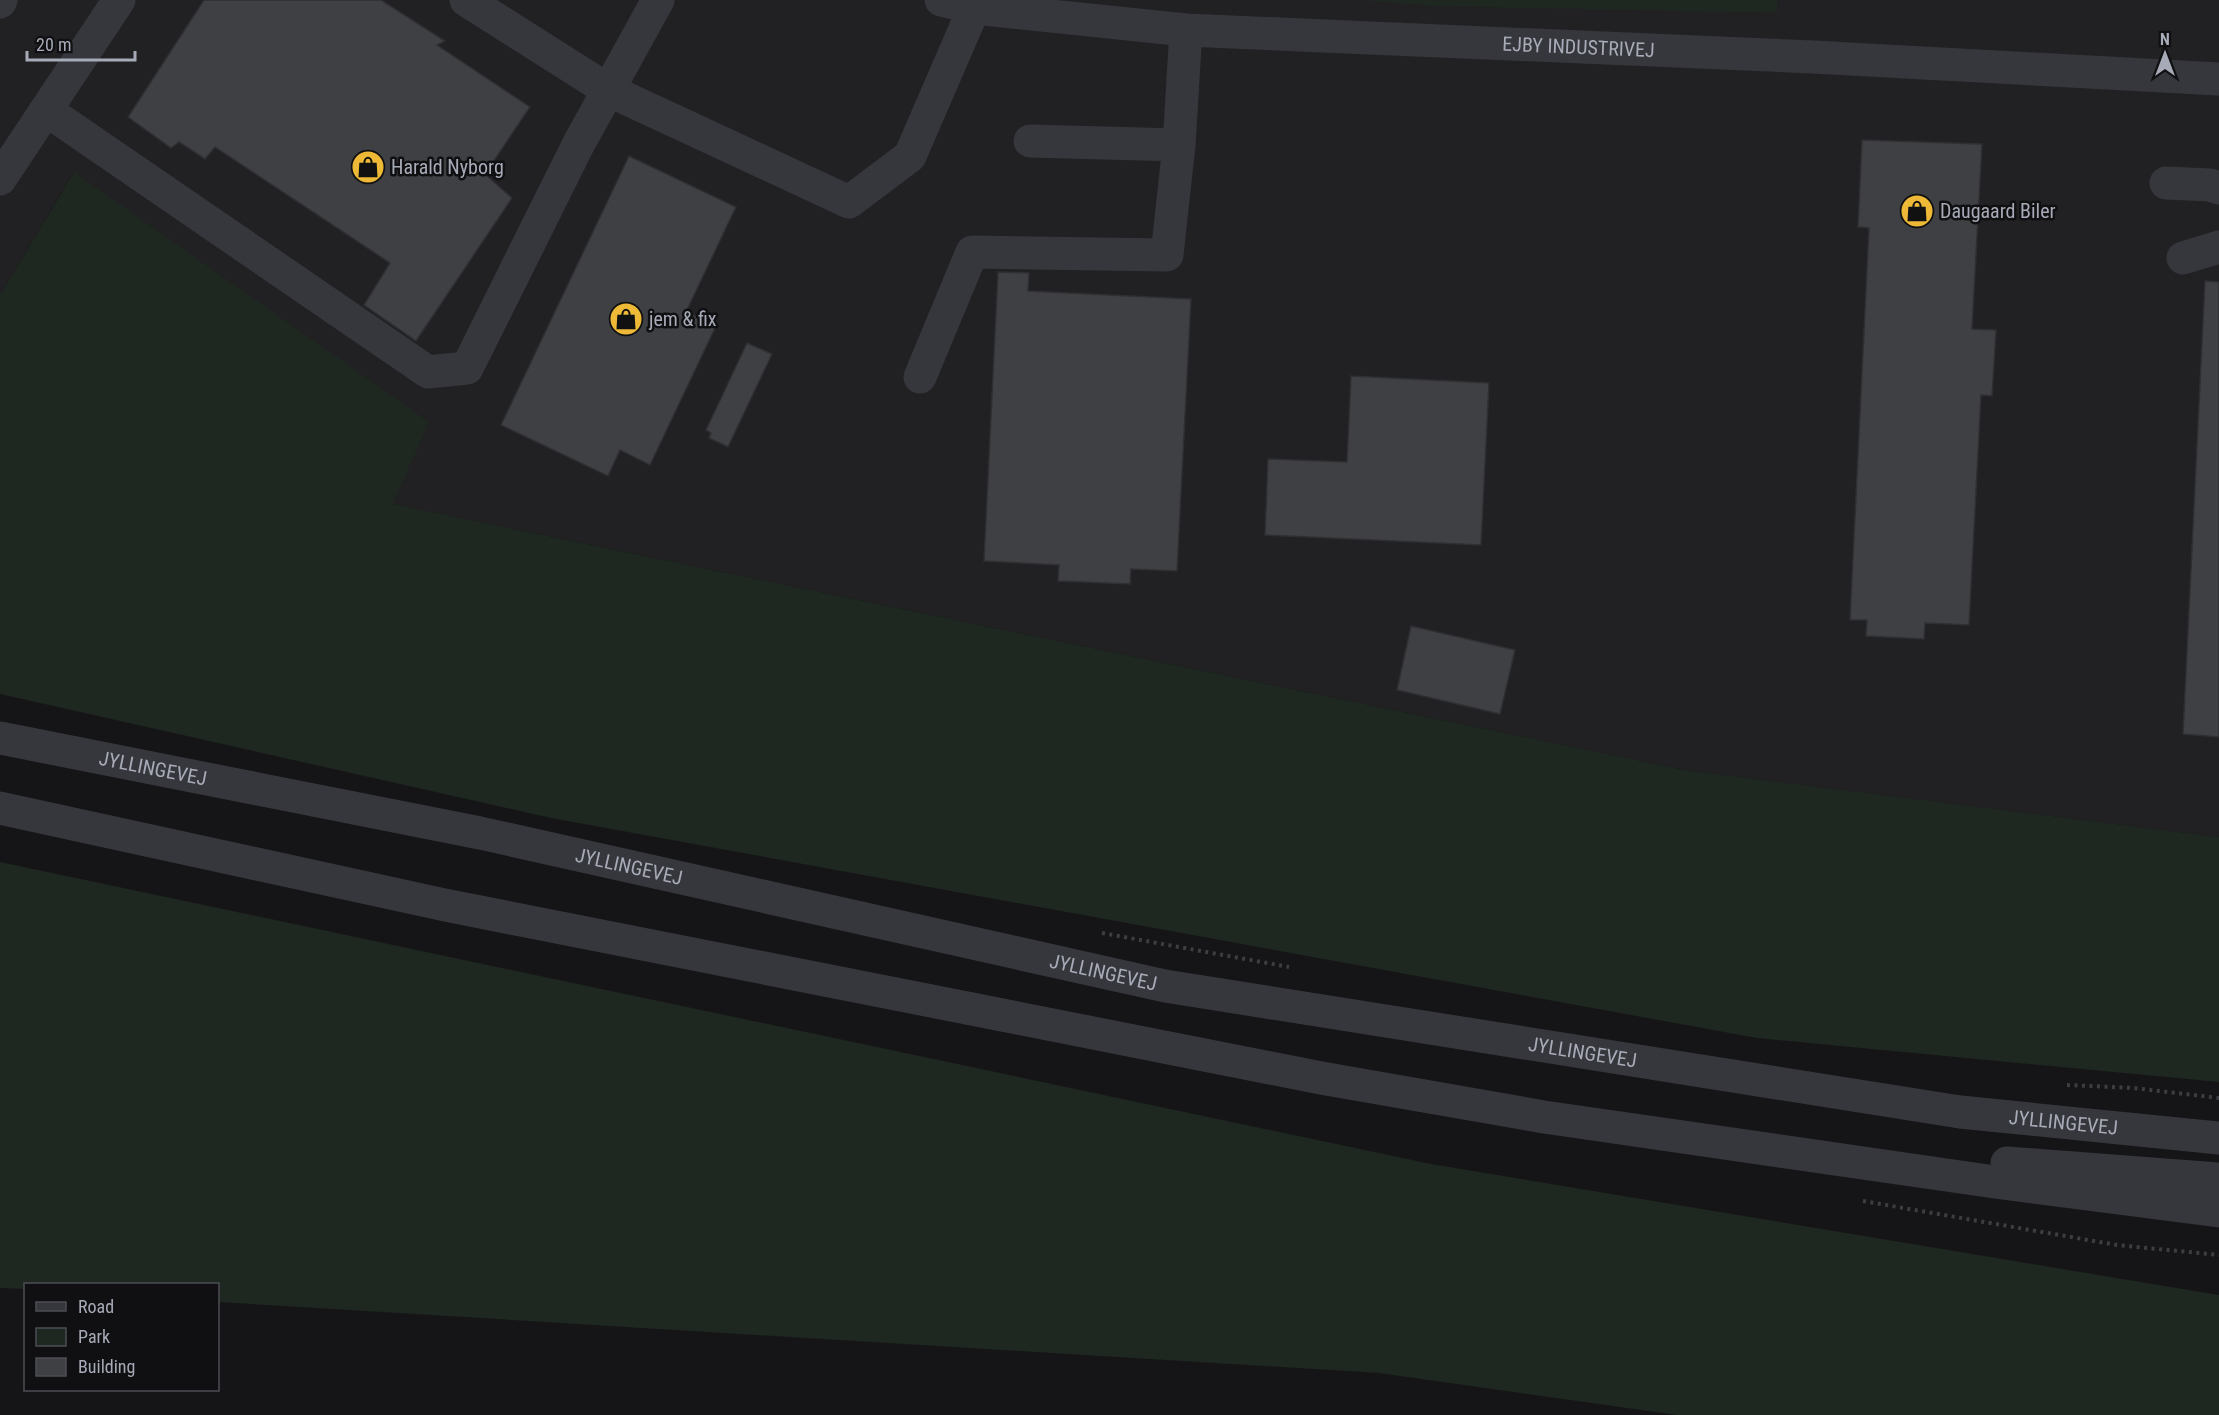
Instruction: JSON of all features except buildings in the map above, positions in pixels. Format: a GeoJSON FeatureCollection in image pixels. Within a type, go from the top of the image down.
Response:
{"type":"FeatureCollection","features":[{"type":"Feature","properties":{"kind":"street"},"geometry":{"type":"LineString","coordinates":[[0,179],[119,0]]}},
{"type":"Feature","properties":{"kind":"street"},"geometry":{"type":"LineString","coordinates":[[466,0],[608,90],[849,202],[910,156],[974,8]]}},
{"type":"Feature","properties":{"kind":"street"},"geometry":{"type":"LineString","coordinates":[[46,110],[428,372],[467,368],[573,155],[658,0]]}},
{"type":"Feature","properties":{"kind":"street","name":"EJBY INDUSTRIVEJ"},"geometry":{"type":"LineString","coordinates":[[941,0],[974,8],[1185,30],[1802,56],[2219,79]]}},
{"type":"Feature","properties":{"kind":"street"},"geometry":{"type":"LineString","coordinates":[[920,377],[972,252],[1167,255],[1179,146],[1185,30]]}},
{"type":"Feature","properties":{"kind":"street"},"geometry":{"type":"LineString","coordinates":[[1030,141],[1179,146]]}},
{"type":"Feature","properties":{"kind":"street"},"geometry":{"type":"LineString","coordinates":[[2166,183],[2210,185],[2219,188]]}},
{"type":"Feature","properties":{"kind":"street"},"geometry":{"type":"LineString","coordinates":[[2183,258],[2219,247]]}},
{"type":"Feature","properties":{"kind":"street","name":"JYLLINGEVEJ"},"geometry":{"type":"LineString","coordinates":[[0,738],[480,832],[1165,986],[1960,1112],[2219,1138]]}},
{"type":"Feature","properties":{"kind":"street"},"geometry":{"type":"LineString","coordinates":[[0,808],[446,905],[1321,1078],[1544,1117],[2219,1211]]}},
{"type":"Feature","properties":{"kind":"street"},"geometry":{"type":"LineString","coordinates":[[1829,1158],[2004,1163],[2219,1179]]}},
{"type":"Feature","properties":{"kind":"path"},"geometry":{"type":"LineString","coordinates":[[1093,932],[1290,967]]}},
{"type":"Feature","properties":{"kind":"path"},"geometry":{"type":"LineString","coordinates":[[2064,1084],[2134,1088],[2219,1098]]}},
{"type":"Feature","properties":{"kind":"shaded area"},"geometry":{"type":"Polygon","coordinates":[[[0,0],[2219,0],[2219,837],[1685,770],[392,504],[73,173],[0,295],[0,0]]]}},
{"type":"Feature","properties":{"kind":"green space"},"geometry":{"type":"Polygon","coordinates":[[[1360,0],[1777,0],[1777,13],[1433,6],[1360,0]]]}},
{"type":"Feature","properties":{"kind":"green space"},"geometry":{"type":"Polygon","coordinates":[[[74,172],[429,422],[393,504],[1685,770],[2219,837],[2219,1082],[1757,1038],[551,818],[0,694],[0,295],[74,172]]]}},
{"type":"Feature","properties":{"kind":"green space"},"geometry":{"type":"Polygon","coordinates":[[[0,862],[1431,1164],[2219,1295],[2219,1415],[1677,1415],[1379,1373],[219,1302],[219,1283],[24,1283],[24,1289],[0,1288],[0,862]]]}},
{"type":"Feature","properties":{"kind":"place","name":"Harald Nyborg"},"geometry":{"type":"Point","coordinates":[368,167]}},
{"type":"Feature","properties":{"kind":"place","name":"Daugaard Biler"},"geometry":{"type":"Point","coordinates":[1917,211]}},
{"type":"Feature","properties":{"kind":"place","name":"jem & fix"},"geometry":{"type":"Point","coordinates":[626,319]}}]}
